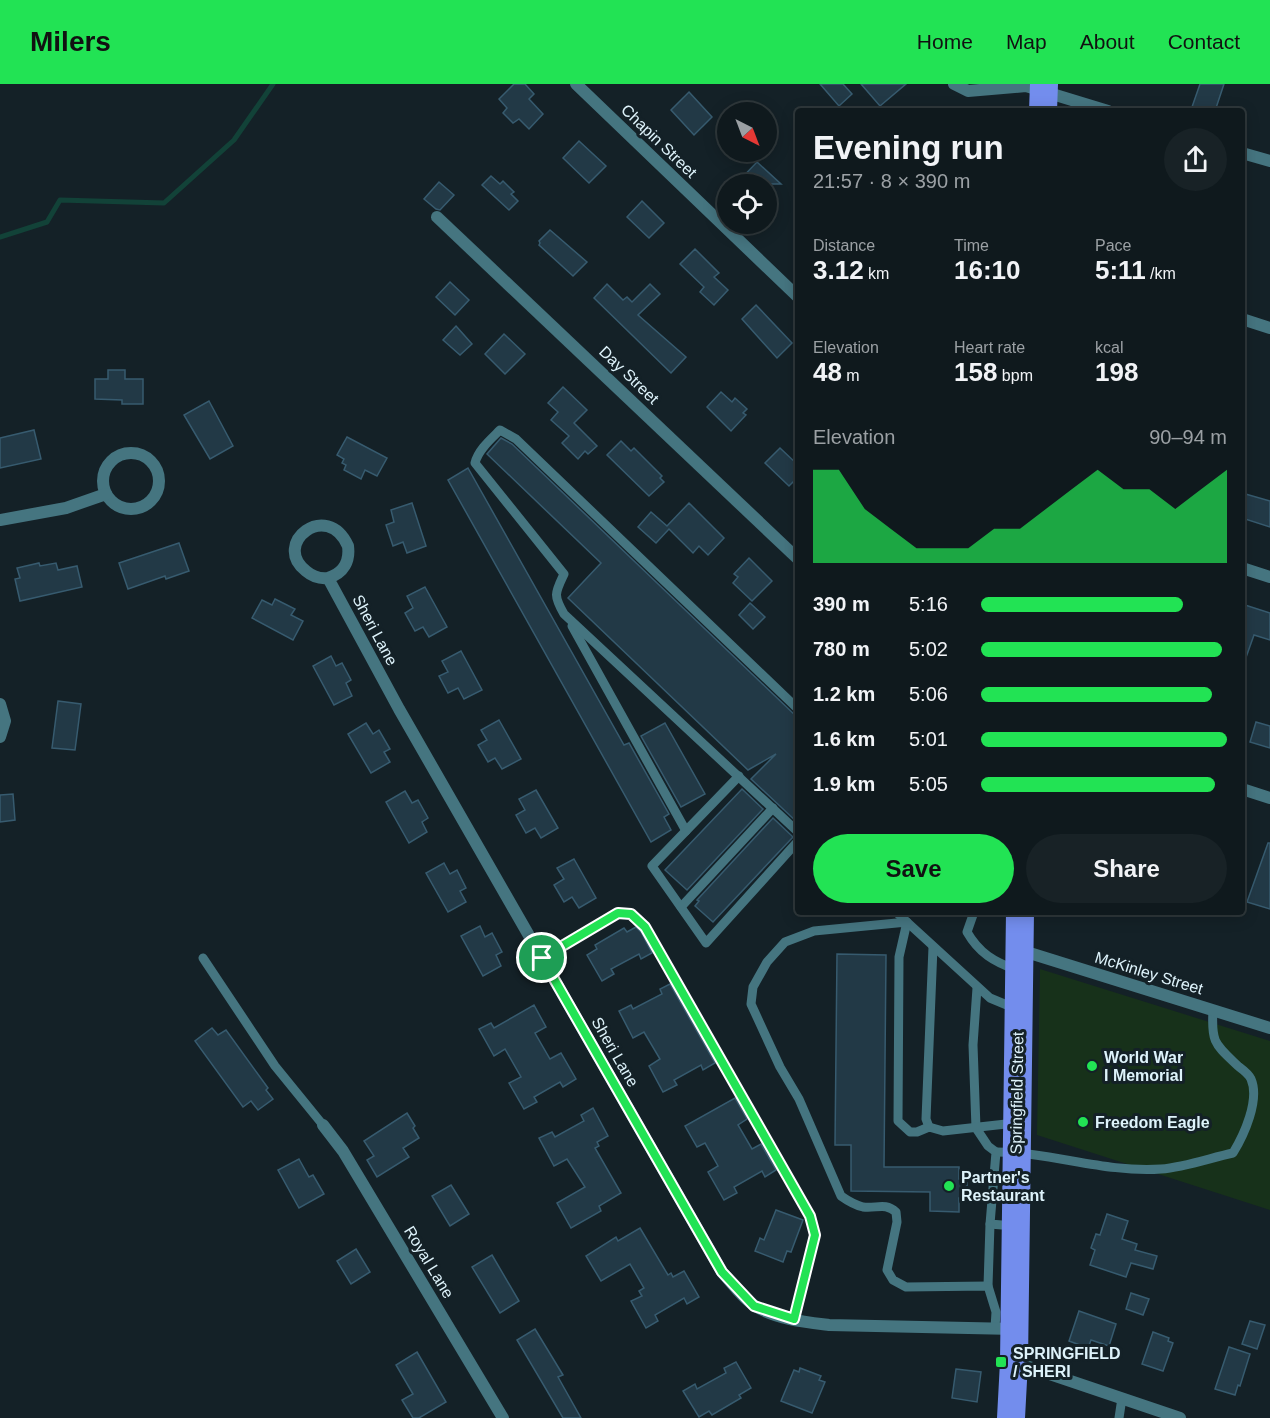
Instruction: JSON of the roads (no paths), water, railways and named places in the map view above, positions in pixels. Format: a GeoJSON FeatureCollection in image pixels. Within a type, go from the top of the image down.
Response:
{"type":"FeatureCollection","features":[{"type":"Feature","properties":{"kind":"main road","name":"Springfield Street"},"geometry":{"type":"LineString","coordinates":[[1011,1418],[1014,1362],[1005,1329],[1003,1225],[1006,1152],[1017,1122],[1020,915]]}},
{"type":"Feature","properties":{"kind":"street","name":"Chapin Street"},"geometry":{"type":"LineString","coordinates":[[576,84],[795,294]]}},
{"type":"Feature","properties":{"kind":"street"},"geometry":{"type":"LineString","coordinates":[[954,84],[968,91],[1026,86],[1044,95],[1096,108]]}},
{"type":"Feature","properties":{"kind":"street"},"geometry":{"type":"LineString","coordinates":[[1245,154],[1270,161]]}},
{"type":"Feature","properties":{"kind":"street","name":"Day Street"},"geometry":{"type":"LineString","coordinates":[[437,217],[795,556]]}},
{"type":"Feature","properties":{"kind":"street"},"geometry":{"type":"LineString","coordinates":[[1245,320],[1270,328]]}},
{"type":"Feature","properties":{"kind":"street"},"geometry":{"type":"LineString","coordinates":[[128,453],[139,454],[156,467],[159,488],[151,501],[142,507],[121,508],[106,494],[103,483],[104,473],[109,463],[118,456],[128,453]]}},
{"type":"Feature","properties":{"kind":"street"},"geometry":{"type":"LineString","coordinates":[[0,520],[66,508],[106,494]]}},
{"type":"Feature","properties":{"kind":"street"},"geometry":{"type":"LineString","coordinates":[[318,525],[325,525],[337,531],[348,546],[346,565],[338,573],[328,578],[318,578],[304,570],[298,563],[294,551],[301,535],[318,525]]}},
{"type":"Feature","properties":{"kind":"street"},"geometry":{"type":"LineString","coordinates":[[1245,569],[1270,577]]}},
{"type":"Feature","properties":{"kind":"street","name":"Sheri Lane"},"geometry":{"type":"LineString","coordinates":[[328,578],[399,709],[722,1272],[754,1306],[794,1319],[829,1325],[1005,1329]]}},
{"type":"Feature","properties":{"kind":"street"},"geometry":{"type":"LineString","coordinates":[[0,704],[5,721],[0,737]]}},
{"type":"Feature","properties":{"kind":"street"},"geometry":{"type":"LineString","coordinates":[[1245,790],[1270,798]]}},
{"type":"Feature","properties":{"kind":"street","name":"McKinley Street"},"geometry":{"type":"LineString","coordinates":[[1019,960],[1213,1010],[1270,1028]]}},
{"type":"Feature","properties":{"kind":"street","name":"Royal Lane"},"geometry":{"type":"LineString","coordinates":[[323,1125],[343,1151],[503,1418]]}},
{"type":"Feature","properties":{"kind":"street"},"geometry":{"type":"LineString","coordinates":[[1014,1362],[1180,1418]]}},
{"type":"Feature","properties":{"kind":"lane"},"geometry":{"type":"LineString","coordinates":[[686,831],[556,600],[557,588],[564,574],[476,463],[476,457],[500,430],[516,439],[795,706]]}},
{"type":"Feature","properties":{"kind":"lane"},"geometry":{"type":"LineString","coordinates":[[568,618],[795,829]]}},
{"type":"Feature","properties":{"kind":"lane"},"geometry":{"type":"LineString","coordinates":[[739,776],[652,866],[706,943],[795,844]]}},
{"type":"Feature","properties":{"kind":"lane"},"geometry":{"type":"LineString","coordinates":[[681,907],[773,808]]}},
{"type":"Feature","properties":{"kind":"lane"},"geometry":{"type":"LineString","coordinates":[[542,958],[618,913],[631,914],[645,927],[810,1216],[815,1235],[794,1319]]}},
{"type":"Feature","properties":{"kind":"lane"},"geometry":{"type":"LineString","coordinates":[[900,915],[977,988],[990,998],[1018,1009]]}},
{"type":"Feature","properties":{"kind":"lane"},"geometry":{"type":"LineString","coordinates":[[973,915],[968,932],[975,946],[996,963],[1019,960]]}},
{"type":"Feature","properties":{"kind":"lane"},"geometry":{"type":"LineString","coordinates":[[907,922],[899,957],[898,1121],[910,1132],[929,1127],[943,1131],[1017,1122]]}},
{"type":"Feature","properties":{"kind":"lane"},"geometry":{"type":"LineString","coordinates":[[907,922],[814,931],[785,942],[767,962],[753,987],[751,1004],[780,1066],[799,1099],[841,1196],[848,1202],[865,1207],[877,1205],[890,1207],[896,1212],[897,1222],[887,1270],[893,1280],[906,1287],[988,1286]]}},
{"type":"Feature","properties":{"kind":"lane"},"geometry":{"type":"LineString","coordinates":[[929,1127],[926,1119],[933,947]]}},
{"type":"Feature","properties":{"kind":"lane"},"geometry":{"type":"LineString","coordinates":[[203,958],[275,1066],[323,1125]]}},
{"type":"Feature","properties":{"kind":"lane"},"geometry":{"type":"LineString","coordinates":[[977,988],[973,1045],[976,1128],[988,1146],[1006,1152],[1111,1167],[1161,1169],[1233,1154],[1244,1135],[1254,1096],[1251,1077],[1217,1046],[1212,1028],[1213,1010]]}},
{"type":"Feature","properties":{"kind":"lane"},"geometry":{"type":"LineString","coordinates":[[1003,1225],[988,1286],[996,1312],[1005,1329]]}},
{"type":"Feature","properties":{"kind":"lane"},"geometry":{"type":"LineString","coordinates":[[1119,1418],[1122,1398]]}},
{"type":"Feature","properties":{"kind":"waterway"},"geometry":{"type":"LineString","coordinates":[[0,237],[47,222],[60,200],[164,203],[234,140],[273,84]]}},
{"type":"Feature","properties":{"kind":"place","name":"World War I Memorial"},"geometry":{"type":"Point","coordinates":[1092,1066]}},
{"type":"Feature","properties":{"kind":"place","name":"Freedom Eagle"},"geometry":{"type":"Point","coordinates":[1083,1122]}},
{"type":"Feature","properties":{"kind":"place","name":"Partner's Restaurant"},"geometry":{"type":"Point","coordinates":[949,1186]}},
{"type":"Feature","properties":{"kind":"place","name":"SPRINGFIELD / SHERI"},"geometry":{"type":"Point","coordinates":[1001,1362]}}]}
